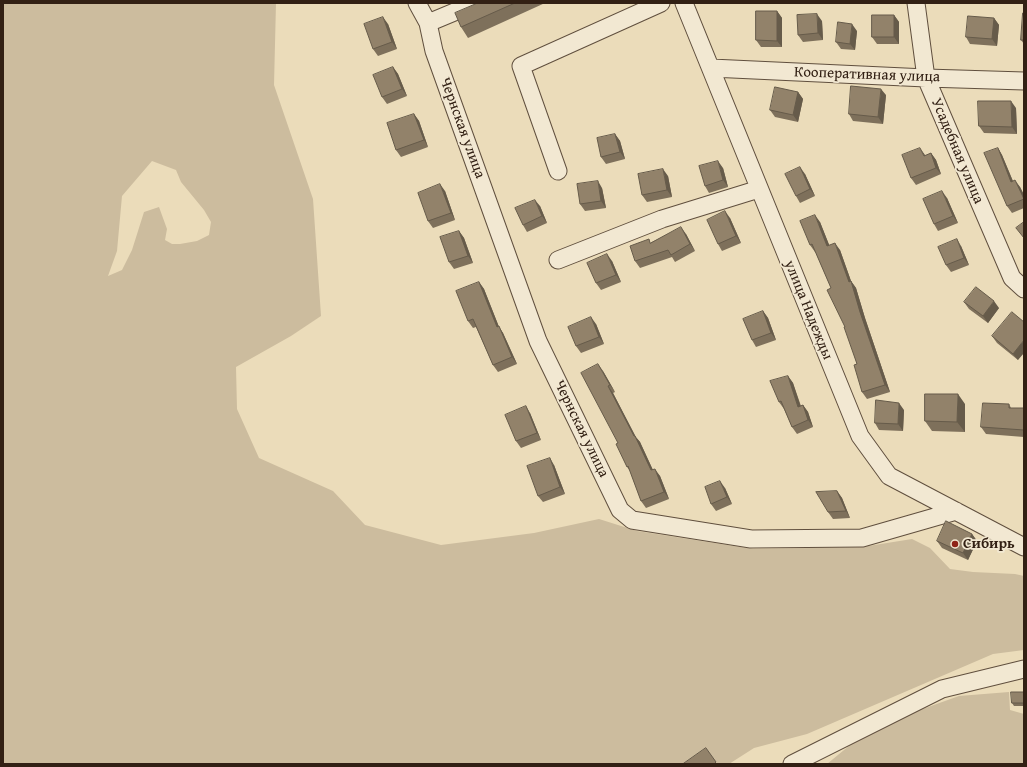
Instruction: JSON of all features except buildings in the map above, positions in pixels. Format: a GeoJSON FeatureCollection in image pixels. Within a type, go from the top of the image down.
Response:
{"type":"FeatureCollection","features":[{"type":"Feature","properties":{"kind":"street","name":"Чернская улица"},"geometry":{"type":"LineString","coordinates":[[417,3],[428,23],[434,51],[538,341],[620,510],[632,520],[751,539],[862,538],[956,511]]}},
{"type":"Feature","properties":{"kind":"street"},"geometry":{"type":"LineString","coordinates":[[428,23],[476,3]]}},
{"type":"Feature","properties":{"kind":"street"},"geometry":{"type":"LineString","coordinates":[[558,171],[521,66],[661,3]]}},
{"type":"Feature","properties":{"kind":"street","name":"улица Надежды"},"geometry":{"type":"LineString","coordinates":[[684,3],[860,436],[889,476],[1022,543]]}},
{"type":"Feature","properties":{"kind":"street","name":"Усадебная улица"},"geometry":{"type":"LineString","coordinates":[[916,3],[926,78],[1012,278],[1024,289]]}},
{"type":"Feature","properties":{"kind":"street","name":"Кооперативная улица"},"geometry":{"type":"LineString","coordinates":[[711,68],[1024,81]]}},
{"type":"Feature","properties":{"kind":"street"},"geometry":{"type":"LineString","coordinates":[[558,260],[662,219],[759,189]]}},
{"type":"Feature","properties":{"kind":"street"},"geometry":{"type":"LineString","coordinates":[[792,764],[942,689],[1024,669]]}},
{"type":"Feature","properties":{"kind":"shaded area"},"geometry":{"type":"Polygon","coordinates":[[[3,3],[276,3],[274,85],[313,199],[321,316],[291,336],[236,367],[237,409],[259,458],[333,491],[365,525],[441,545],[534,533],[599,519],[637,531],[753,549],[862,547],[912,539],[930,548],[950,569],[1024,576],[1024,650],[993,654],[807,734],[754,748],[729,764],[3,764],[3,3]],[[152,161],[122,196],[117,251],[108,276],[122,270],[132,250],[144,212],[159,207],[167,229],[165,240],[172,244],[197,241],[209,235],[211,222],[204,210],[181,182],[176,170],[152,161]]]}},
{"type":"Feature","properties":{"kind":"shaded area"},"geometry":{"type":"Polygon","coordinates":[[[1009,692],[1010,710],[1024,714],[1024,764],[827,764],[872,727],[959,696],[1009,692]]]}},
{"type":"Feature","properties":{"kind":"place","name":"Сибирь"},"geometry":{"type":"Point","coordinates":[955,544]}}]}
